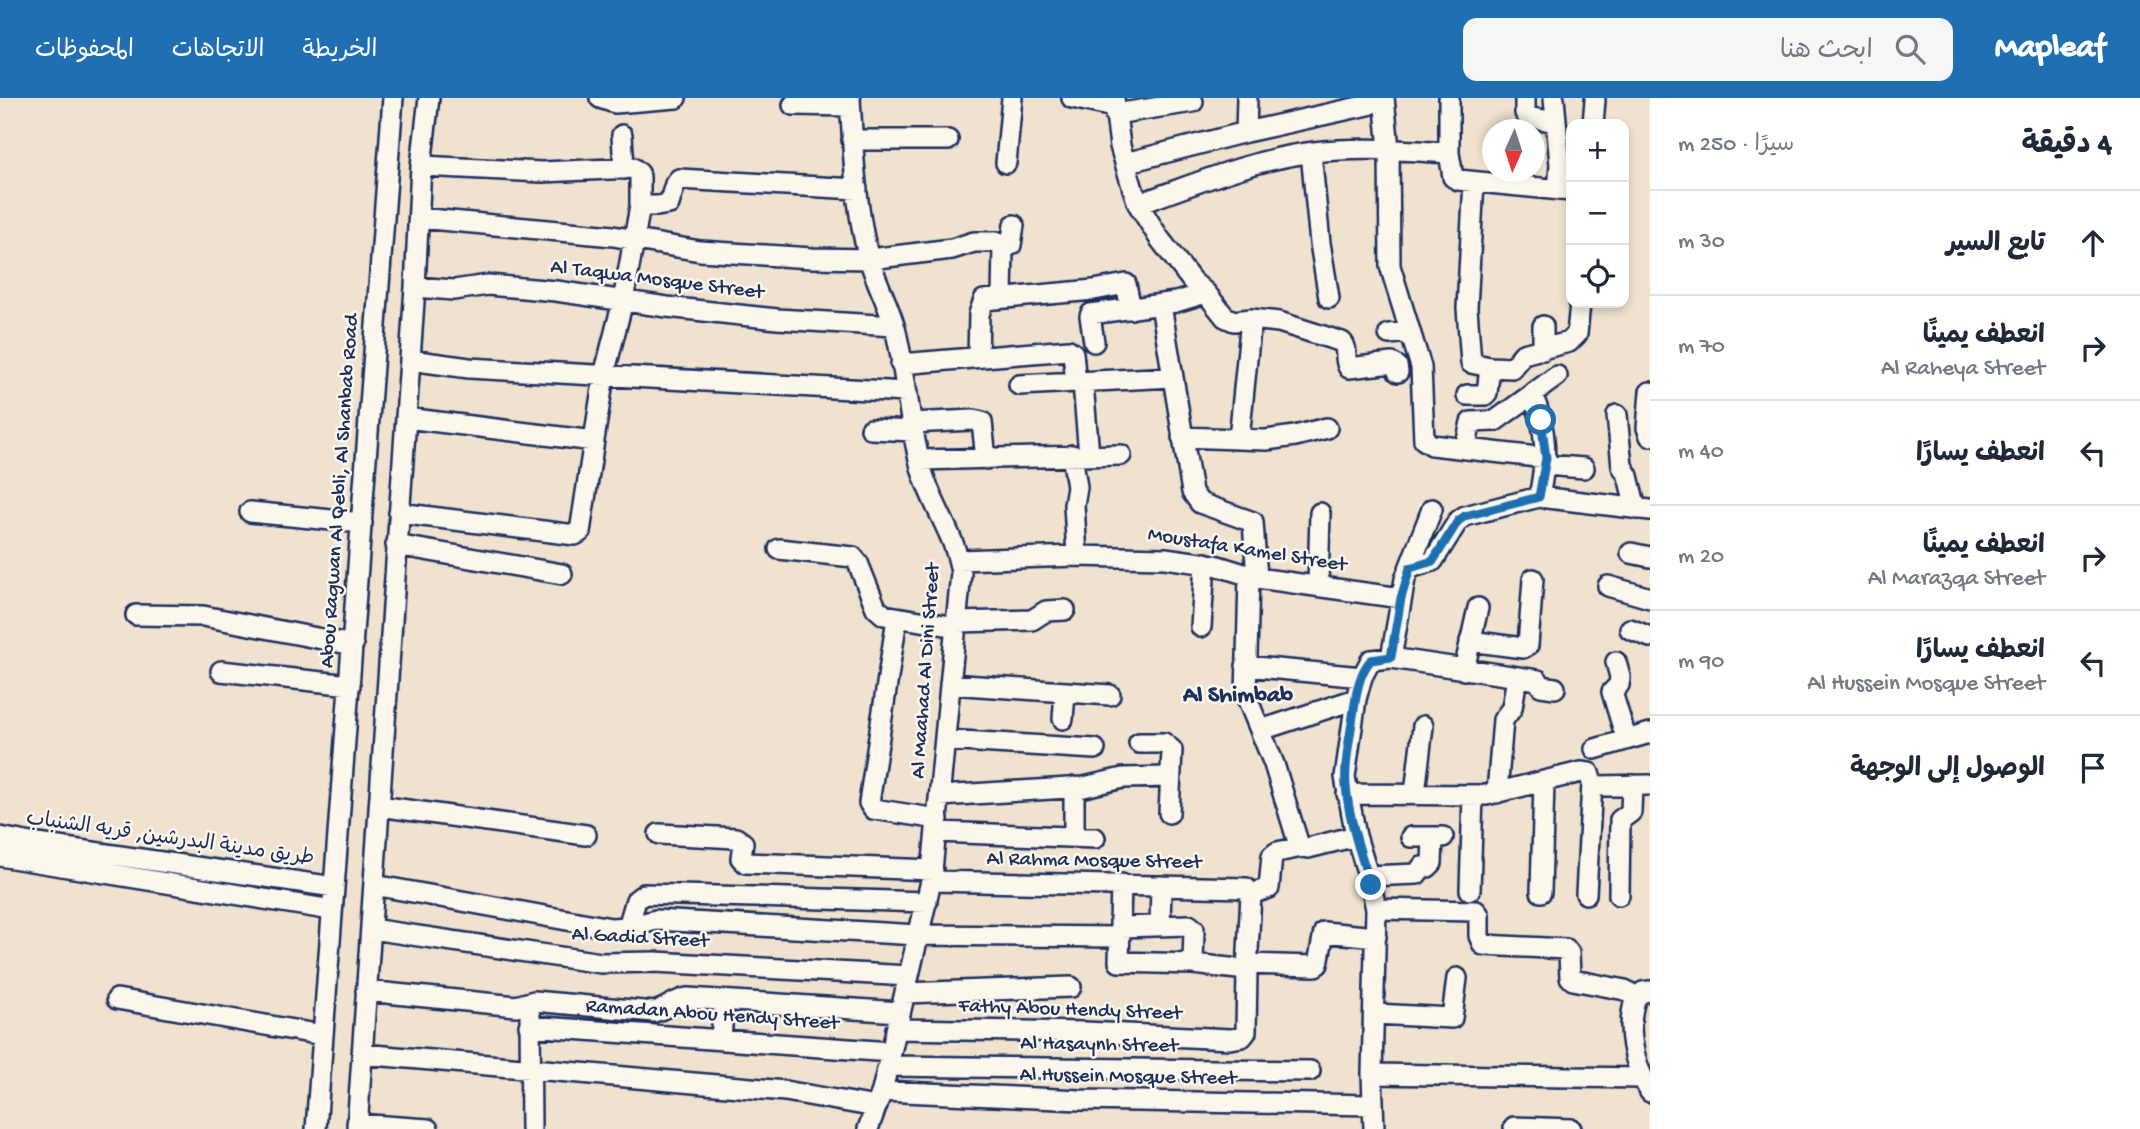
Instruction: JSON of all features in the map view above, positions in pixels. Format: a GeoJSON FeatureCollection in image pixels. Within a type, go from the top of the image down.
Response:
{"type":"FeatureCollection","features":[{"type":"Feature","properties":{"kind":"street","name":"Abou Ragwan Al Qebli, Al Shanbab Road"},"geometry":{"type":"LineString","coordinates":[[316,1129],[393,98]]}},
{"type":"Feature","properties":{"kind":"street"},"geometry":{"type":"LineString","coordinates":[[428,1129],[357,1126],[421,166],[429,98]]}},
{"type":"Feature","properties":{"kind":"street"},"geometry":{"type":"LineString","coordinates":[[600,98],[615,103],[676,98]]}},
{"type":"Feature","properties":{"kind":"street"},"geometry":{"type":"LineString","coordinates":[[1006,163],[1012,98]]}},
{"type":"Feature","properties":{"kind":"street"},"geometry":{"type":"LineString","coordinates":[[1072,98],[1114,106],[1194,102]]}},
{"type":"Feature","properties":{"kind":"street"},"geometry":{"type":"LineString","coordinates":[[1246,132],[1247,98]]}},
{"type":"Feature","properties":{"kind":"street"},"geometry":{"type":"LineString","coordinates":[[1125,163],[1368,105],[1383,98],[1389,149],[1390,267],[1421,367],[1424,440],[1432,445],[1584,468]]}},
{"type":"Feature","properties":{"kind":"street"},"geometry":{"type":"LineString","coordinates":[[1450,98],[1449,153],[1453,177],[1565,190],[1554,98]]}},
{"type":"Feature","properties":{"kind":"street"},"geometry":{"type":"LineString","coordinates":[[1525,98],[1528,117],[1556,122]]}},
{"type":"Feature","properties":{"kind":"street"},"geometry":{"type":"LineString","coordinates":[[1593,119],[1595,100]]}},
{"type":"Feature","properties":{"kind":"street"},"geometry":{"type":"LineString","coordinates":[[793,104],[850,102]]}},
{"type":"Feature","properties":{"kind":"street","name":"Al Maahad Al Dini Street"},"geometry":{"type":"LineString","coordinates":[[850,102],[858,189],[870,259],[894,326],[920,460],[932,500],[948,530],[959,560],[961,573],[932,876],[889,1059],[869,1129]]}},
{"type":"Feature","properties":{"kind":"street"},"geometry":{"type":"LineString","coordinates":[[1114,106],[1125,163],[1138,204],[1159,238],[1221,314],[1230,321],[1259,318],[1279,322],[1342,342],[1345,345],[1346,364],[1349,368],[1392,363],[1398,372]]}},
{"type":"Feature","properties":{"kind":"street"},"geometry":{"type":"LineString","coordinates":[[622,135],[624,169]]}},
{"type":"Feature","properties":{"kind":"street"},"geometry":{"type":"LineString","coordinates":[[852,140],[948,140]]}},
{"type":"Feature","properties":{"kind":"street"},"geometry":{"type":"LineString","coordinates":[[1138,204],[1222,174],[1311,153],[1389,149],[1449,153]]}},
{"type":"Feature","properties":{"kind":"street"},"geometry":{"type":"LineString","coordinates":[[1311,153],[1320,243],[1329,298]]}},
{"type":"Feature","properties":{"kind":"street"},"geometry":{"type":"LineString","coordinates":[[398,513],[575,535],[580,532],[604,375],[623,301],[640,206],[639,173],[633,168],[542,172],[421,166]]}},
{"type":"Feature","properties":{"kind":"street"},"geometry":{"type":"LineString","coordinates":[[640,206],[669,204],[675,184],[684,178],[858,189]]}},
{"type":"Feature","properties":{"kind":"street"},"geometry":{"type":"LineString","coordinates":[[1474,181],[1467,308],[1470,358],[1474,365],[1512,368],[1523,354],[1569,342],[1577,334],[1580,308]]}},
{"type":"Feature","properties":{"kind":"street"},"geometry":{"type":"LineString","coordinates":[[419,218],[613,236],[700,251],[870,259],[952,249],[974,242],[998,242],[1003,248],[1002,297]]}},
{"type":"Feature","properties":{"kind":"street"},"geometry":{"type":"LineString","coordinates":[[1003,248],[1011,245],[1014,225]]}},
{"type":"Feature","properties":{"kind":"street"},"geometry":{"type":"LineString","coordinates":[[978,357],[981,305],[984,300],[1094,290],[1125,284],[1131,309]]}},
{"type":"Feature","properties":{"kind":"street","name":"Al Taqwa Mosque Street"},"geometry":{"type":"LineString","coordinates":[[415,287],[454,290],[488,285],[777,319],[894,326]]}},
{"type":"Feature","properties":{"kind":"street"},"geometry":{"type":"LineString","coordinates":[[1094,342],[1090,314],[1161,305],[1206,293]]}},
{"type":"Feature","properties":{"kind":"street"},"geometry":{"type":"LineString","coordinates":[[1161,305],[1182,437],[1195,499],[1253,522],[1253,577],[1245,696],[1274,764],[1302,848]]}},
{"type":"Feature","properties":{"kind":"street"},"geometry":{"type":"LineString","coordinates":[[1239,439],[1251,319]]}},
{"type":"Feature","properties":{"kind":"street"},"geometry":{"type":"LineString","coordinates":[[1465,449],[1471,422],[1495,421],[1532,394],[1557,383],[1543,326]]}},
{"type":"Feature","properties":{"kind":"street"},"geometry":{"type":"LineString","coordinates":[[1389,334],[1410,332]]}},
{"type":"Feature","properties":{"kind":"street"},"geometry":{"type":"LineString","coordinates":[[901,364],[1069,350],[1073,353],[1079,383],[1080,455],[1073,505],[1077,555]]}},
{"type":"Feature","properties":{"kind":"street"},"geometry":{"type":"LineString","coordinates":[[410,360],[468,368],[906,393]]}},
{"type":"Feature","properties":{"kind":"street"},"geometry":{"type":"LineString","coordinates":[[1467,395],[1488,393],[1490,368]]}},
{"type":"Feature","properties":{"kind":"street"},"geometry":{"type":"LineString","coordinates":[[1019,385],[1173,377]]}},
{"type":"Feature","properties":{"kind":"street"},"geometry":{"type":"LineString","coordinates":[[1650,392],[1647,429],[1650,436]]}},
{"type":"Feature","properties":{"kind":"street"},"geometry":{"type":"LineString","coordinates":[[1532,394],[1541,420],[1545,462],[1539,497]]}},
{"type":"Feature","properties":{"kind":"street"},"geometry":{"type":"LineString","coordinates":[[1617,415],[1622,466],[1643,510]]}},
{"type":"Feature","properties":{"kind":"street"},"geometry":{"type":"LineString","coordinates":[[406,418],[594,441]]}},
{"type":"Feature","properties":{"kind":"street"},"geometry":{"type":"LineString","coordinates":[[871,429],[973,420],[982,422],[986,459]]}},
{"type":"Feature","properties":{"kind":"street"},"geometry":{"type":"LineString","coordinates":[[1182,437],[1281,439],[1327,428]]}},
{"type":"Feature","properties":{"kind":"street"},"geometry":{"type":"LineString","coordinates":[[920,460],[1121,455]]}},
{"type":"Feature","properties":{"kind":"street"},"geometry":{"type":"LineString","coordinates":[[1410,568],[1433,561],[1458,521],[1465,516],[1539,497],[1643,510]]}},
{"type":"Feature","properties":{"kind":"street"},"geometry":{"type":"LineString","coordinates":[[1391,657],[1401,598],[1432,509]]}},
{"type":"Feature","properties":{"kind":"street"},"geometry":{"type":"LineString","coordinates":[[250,512],[362,523]]}},
{"type":"Feature","properties":{"kind":"street"},"geometry":{"type":"LineString","coordinates":[[1318,586],[1320,513]]}},
{"type":"Feature","properties":{"kind":"street"},"geometry":{"type":"LineString","coordinates":[[396,545],[562,574]]}},
{"type":"Feature","properties":{"kind":"street"},"geometry":{"type":"LineString","coordinates":[[779,549],[853,557],[876,608],[884,615],[897,618],[957,625],[1031,620],[1046,611],[1065,610]]}},
{"type":"Feature","properties":{"kind":"street","name":"Moustafa Kamel Street"},"geometry":{"type":"LineString","coordinates":[[959,560],[1077,555],[1139,556],[1205,564],[1253,577],[1401,598]]}},
{"type":"Feature","properties":{"kind":"street"},"geometry":{"type":"LineString","coordinates":[[1201,627],[1205,564]]}},
{"type":"Feature","properties":{"kind":"street"},"geometry":{"type":"LineString","coordinates":[[1470,641],[1523,648],[1528,645],[1533,579]]}},
{"type":"Feature","properties":{"kind":"street"},"geometry":{"type":"LineString","coordinates":[[1608,586],[1650,598]]}},
{"type":"Feature","properties":{"kind":"street"},"geometry":{"type":"LineString","coordinates":[[1464,670],[1478,608]]}},
{"type":"Feature","properties":{"kind":"street"},"geometry":{"type":"LineString","coordinates":[[136,615],[203,616],[353,645]]}},
{"type":"Feature","properties":{"kind":"street"},"geometry":{"type":"LineString","coordinates":[[897,618],[869,803],[873,809],[938,825],[1095,838]]}},
{"type":"Feature","properties":{"kind":"street"},"geometry":{"type":"LineString","coordinates":[[1630,629],[1650,637]]}},
{"type":"Feature","properties":{"kind":"street"},"geometry":{"type":"LineString","coordinates":[[1374,1129],[1372,1074],[1376,909],[1347,794],[1346,761],[1362,677],[1371,660],[1391,657],[1538,680],[1541,686],[1555,688]]}},
{"type":"Feature","properties":{"kind":"street"},"geometry":{"type":"LineString","coordinates":[[1616,662],[1619,685],[1612,692],[1626,738]]}},
{"type":"Feature","properties":{"kind":"street"},"geometry":{"type":"LineString","coordinates":[[1246,666],[1362,677]]}},
{"type":"Feature","properties":{"kind":"street"},"geometry":{"type":"LineString","coordinates":[[222,671],[350,685]]}},
{"type":"Feature","properties":{"kind":"street"},"geometry":{"type":"LineString","coordinates":[[1497,793],[1503,720],[1512,708],[1517,677]]}},
{"type":"Feature","properties":{"kind":"street"},"geometry":{"type":"LineString","coordinates":[[950,684],[1110,695]]}},
{"type":"Feature","properties":{"kind":"street"},"geometry":{"type":"LineString","coordinates":[[1063,719],[1065,693]]}},
{"type":"Feature","properties":{"kind":"street"},"geometry":{"type":"LineString","coordinates":[[1261,730],[1356,699]]}},
{"type":"Feature","properties":{"kind":"street"},"geometry":{"type":"LineString","coordinates":[[1415,793],[1423,726]]}},
{"type":"Feature","properties":{"kind":"street"},"geometry":{"type":"LineString","coordinates":[[1595,748],[1650,733]]}},
{"type":"Feature","properties":{"kind":"street"},"geometry":{"type":"LineString","coordinates":[[945,740],[1096,748]]}},
{"type":"Feature","properties":{"kind":"street"},"geometry":{"type":"LineString","coordinates":[[1139,743],[1164,743],[1172,750],[1169,813]]}},
{"type":"Feature","properties":{"kind":"street"},"geometry":{"type":"LineString","coordinates":[[1347,794],[1497,793],[1586,772],[1591,776],[1592,783],[1586,894]]}},
{"type":"Feature","properties":{"kind":"street"},"geometry":{"type":"LineString","coordinates":[[940,796],[1074,788],[1123,778],[1170,777]]}},
{"type":"Feature","properties":{"kind":"street"},"geometry":{"type":"LineString","coordinates":[[1541,892],[1544,782]]}},
{"type":"Feature","properties":{"kind":"street"},"geometry":{"type":"LineString","coordinates":[[1592,783],[1596,786],[1641,785],[1631,812],[1620,820],[1619,895]]}},
{"type":"Feature","properties":{"kind":"street"},"geometry":{"type":"LineString","coordinates":[[1074,788],[1074,837]]}},
{"type":"Feature","properties":{"kind":"street"},"geometry":{"type":"LineString","coordinates":[[1471,890],[1473,795]]}},
{"type":"Feature","properties":{"kind":"street"},"geometry":{"type":"LineString","coordinates":[[379,806],[586,835]]}},
{"type":"Feature","properties":{"kind":"street","name":"Al Rahma Mosque Street"},"geometry":{"type":"LineString","coordinates":[[659,834],[737,838],[743,843],[741,858],[746,863],[932,876],[1246,888],[1251,894]]}},
{"type":"Feature","properties":{"kind":"street"},"geometry":{"type":"LineString","coordinates":[[1246,967],[1251,894],[1269,888],[1272,856],[1277,852],[1308,848],[1356,836]]}},
{"type":"Feature","properties":{"kind":"street","name":"طريق مدينة البدرشين, قريه الشنباب"},"geometry":{"type":"LineString","coordinates":[[0,837],[334,887]]}},
{"type":"Feature","properties":{"kind":"street"},"geometry":{"type":"LineString","coordinates":[[1368,876],[1417,874],[1422,867],[1428,867],[1432,863],[1438,837],[1411,837]]}},
{"type":"Feature","properties":{"kind":"street","name":"طريق مدينة البدرشين, قريه الشنباب"},"geometry":{"type":"LineString","coordinates":[[0,856],[332,910]]}},
{"type":"Feature","properties":{"kind":"street"},"geometry":{"type":"LineString","coordinates":[[1121,884],[1121,964],[1315,967],[1320,958],[1324,932],[1376,937]]}},
{"type":"Feature","properties":{"kind":"street"},"geometry":{"type":"LineString","coordinates":[[374,885],[611,928],[656,920],[918,935],[1120,932],[1160,926],[1192,926],[1193,964]]}},
{"type":"Feature","properties":{"kind":"street"},"geometry":{"type":"LineString","coordinates":[[1160,926],[1161,886]]}},
{"type":"Feature","properties":{"kind":"street"},"geometry":{"type":"LineString","coordinates":[[628,927],[636,900],[644,894],[927,902]]}},
{"type":"Feature","properties":{"kind":"street"},"geometry":{"type":"LineString","coordinates":[[1372,1074],[1647,1085],[1635,1059],[1631,1028],[1643,994],[1573,980],[1570,977],[1569,953],[1566,949],[1483,945],[1479,936],[1479,915],[1476,911],[1376,909]]}},
{"type":"Feature","properties":{"kind":"street","name":"Al Gadid Street"},"geometry":{"type":"LineString","coordinates":[[371,929],[601,963],[655,962],[903,1002]]}},
{"type":"Feature","properties":{"kind":"street","name":"Fathy Abou Hendy Street"},"geometry":{"type":"LineString","coordinates":[[903,1002],[1084,1032],[1230,1039],[1242,1037],[1246,1032],[1246,967]]}},
{"type":"Feature","properties":{"kind":"street"},"geometry":{"type":"LineString","coordinates":[[1375,1014],[1452,1018],[1457,978]]}},
{"type":"Feature","properties":{"kind":"street"},"geometry":{"type":"LineString","coordinates":[[366,991],[516,1006],[530,1001],[654,1012],[680,999],[903,1002],[1071,987]]}},
{"type":"Feature","properties":{"kind":"street"},"geometry":{"type":"LineString","coordinates":[[117,999],[322,1035]]}},
{"type":"Feature","properties":{"kind":"street"},"geometry":{"type":"LineString","coordinates":[[721,1039],[724,1000]]}},
{"type":"Feature","properties":{"kind":"street"},"geometry":{"type":"LineString","coordinates":[[530,1001],[531,1129]]}},
{"type":"Feature","properties":{"kind":"street","name":"Ramadan Abou Hendy Street"},"geometry":{"type":"LineString","coordinates":[[529,1026],[721,1039],[889,1059]]}},
{"type":"Feature","properties":{"kind":"street","name":"Al Hussein Mosque Street"},"geometry":{"type":"LineString","coordinates":[[362,1054],[879,1099],[1005,1098],[1373,1105]]}},
{"type":"Feature","properties":{"kind":"street","name":"Al Hasaynh Street"},"geometry":{"type":"LineString","coordinates":[[889,1059],[1310,1071]]}},
{"type":"Feature","properties":{"kind":"street"},"geometry":{"type":"LineString","coordinates":[[1514,1127],[1571,1129]]}},
{"type":"Feature","properties":{"kind":"district","name":"Al Shimbab"},"geometry":{"type":"Point","coordinates":[1238,696]}},
{"type":"Feature","properties":{"kind":"route"},"geometry":{"type":"LineString","coordinates":[[1371,885],[1361,857],[1346,785],[1346,761],[1362,677],[1371,660],[1376,657],[1391,657],[1405,579],[1410,568],[1433,561],[1458,521],[1465,516],[1539,497],[1546,458],[1541,420]]}}]}
